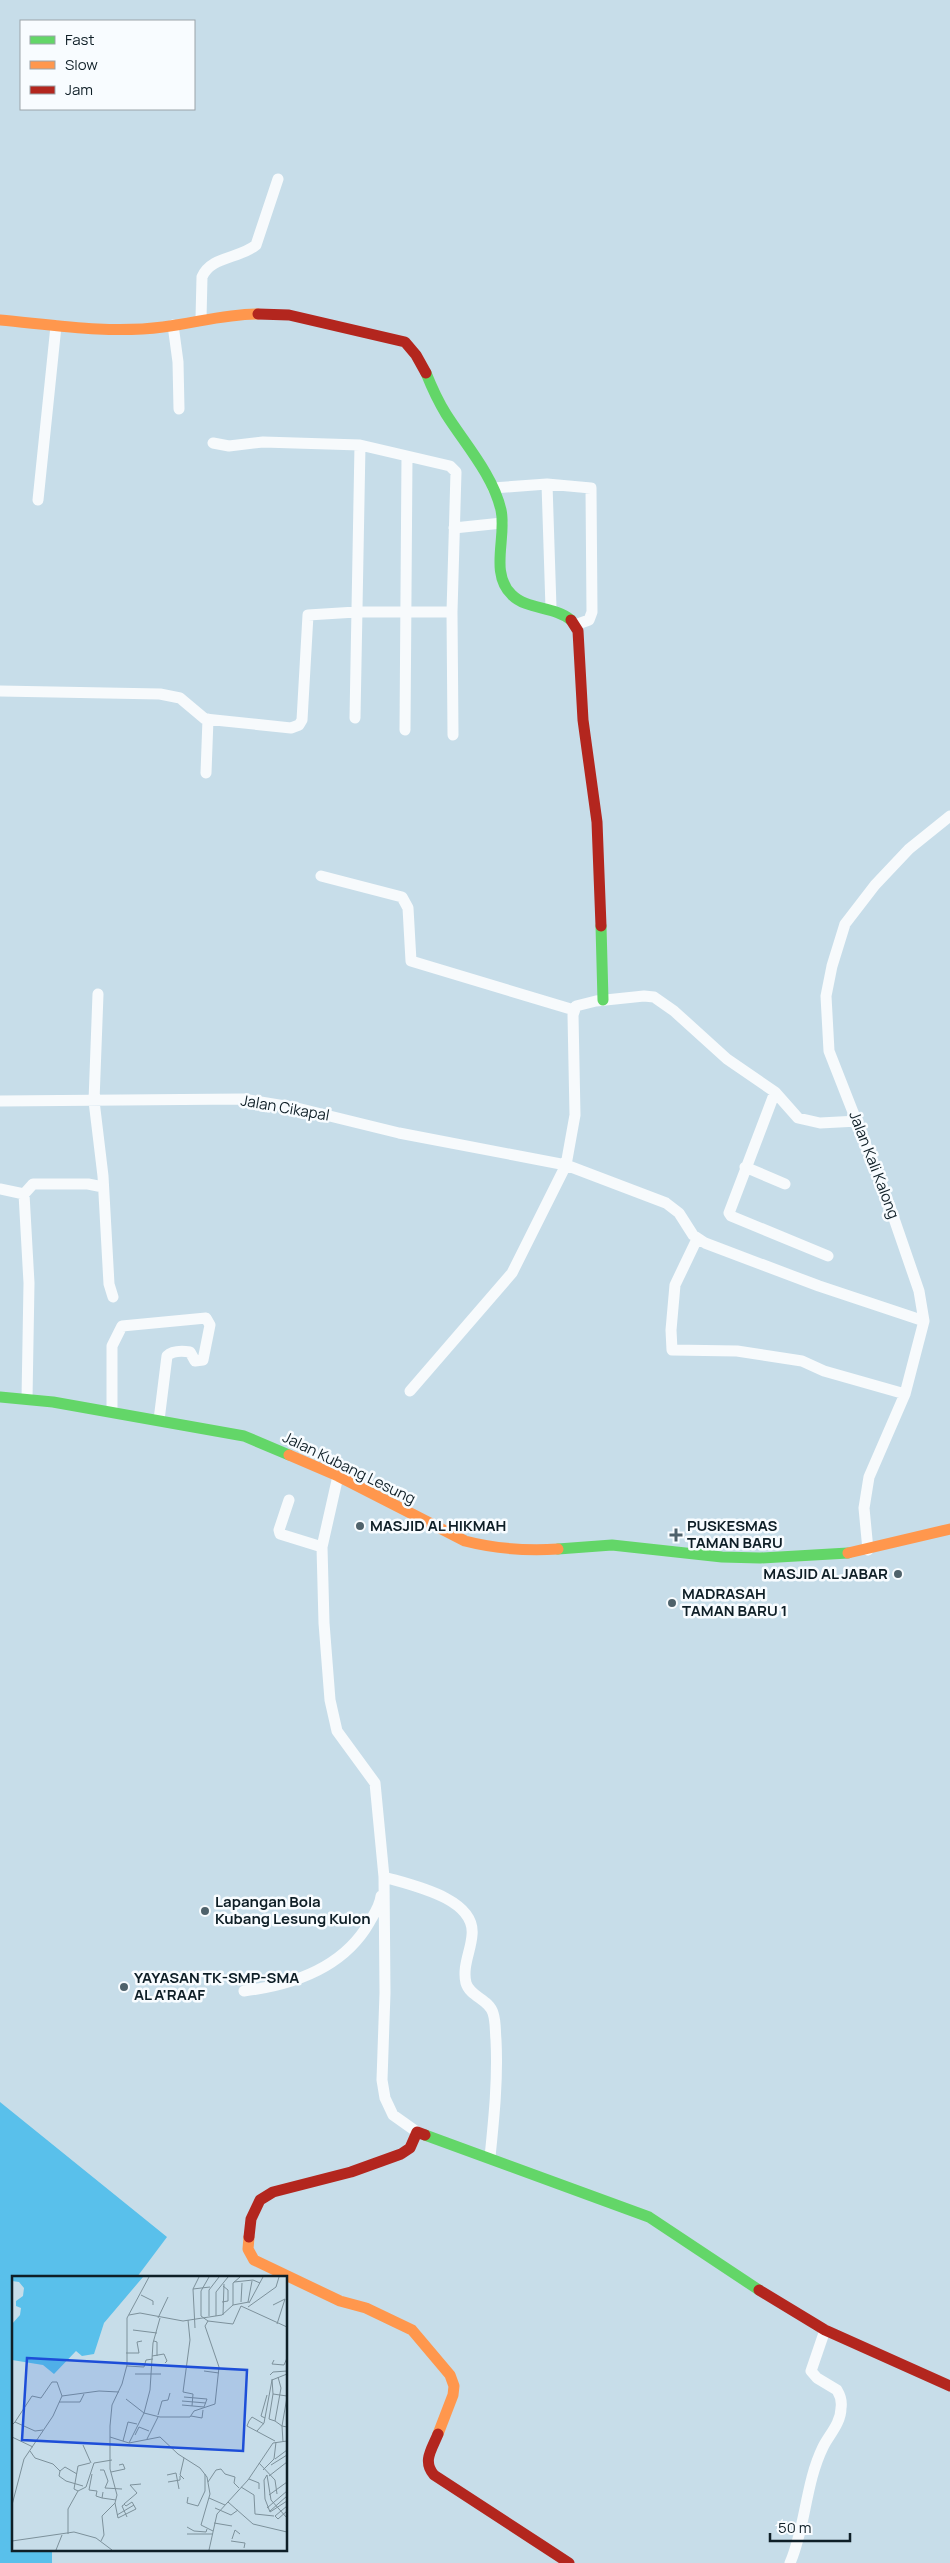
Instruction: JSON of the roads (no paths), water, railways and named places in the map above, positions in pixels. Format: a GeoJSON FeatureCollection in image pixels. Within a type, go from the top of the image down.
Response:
{"type":"FeatureCollection","features":[{"type":"Feature","properties":{"kind":"street"},"geometry":{"type":"LineString","coordinates":[[200,318],[204,271],[212,264],[248,252],[256,245],[278,179]]}},
{"type":"Feature","properties":{"kind":"street"},"geometry":{"type":"LineString","coordinates":[[0,320],[102,330],[173,325],[200,318],[236,314],[289,315],[405,342],[416,351],[438,400],[493,488],[501,510],[502,575],[505,587],[509,593],[522,601],[551,608],[575,625],[578,637],[583,720],[598,822],[603,1000]]}},
{"type":"Feature","properties":{"kind":"street"},"geometry":{"type":"LineString","coordinates":[[173,325],[178,362],[179,409]]}},
{"type":"Feature","properties":{"kind":"street"},"geometry":{"type":"LineString","coordinates":[[38,500],[56,326]]}},
{"type":"Feature","properties":{"kind":"street"},"geometry":{"type":"LineString","coordinates":[[213,443],[229,446],[263,442],[360,445],[454,468],[456,472],[452,612],[453,735]]}},
{"type":"Feature","properties":{"kind":"street"},"geometry":{"type":"LineString","coordinates":[[355,718],[360,445]]}},
{"type":"Feature","properties":{"kind":"street"},"geometry":{"type":"LineString","coordinates":[[405,730],[407,456]]}},
{"type":"Feature","properties":{"kind":"street"},"geometry":{"type":"LineString","coordinates":[[493,488],[547,484],[589,487],[592,490],[592,612],[589,620],[575,625]]}},
{"type":"Feature","properties":{"kind":"street"},"geometry":{"type":"LineString","coordinates":[[547,484],[551,608]]}},
{"type":"Feature","properties":{"kind":"street"},"geometry":{"type":"LineString","coordinates":[[454,528],[502,523]]}},
{"type":"Feature","properties":{"kind":"street"},"geometry":{"type":"LineString","coordinates":[[0,691],[160,694],[180,698],[208,719],[291,728],[299,725],[302,720],[308,615],[356,612],[452,612]]}},
{"type":"Feature","properties":{"kind":"street"},"geometry":{"type":"LineString","coordinates":[[206,773],[208,719]]}},
{"type":"Feature","properties":{"kind":"street","name":"Jalan Kali Kalong"},"geometry":{"type":"LineString","coordinates":[[868,1550],[864,1508],[867,1484],[874,1462],[905,1394],[924,1321],[919,1291],[858,1121],[829,1051],[826,996],[832,966],[845,924],[875,885],[909,850],[950,816]]}},
{"type":"Feature","properties":{"kind":"street"},"geometry":{"type":"LineString","coordinates":[[321,876],[402,897],[408,908],[411,961],[574,1010]]}},
{"type":"Feature","properties":{"kind":"street"},"geometry":{"type":"LineString","coordinates":[[98,994],[94,1102],[103,1187],[108,1266],[113,1297]]}},
{"type":"Feature","properties":{"kind":"street"},"geometry":{"type":"LineString","coordinates":[[410,1391],[512,1274],[566,1165],[574,1115],[574,1010],[581,1004],[644,996],[654,997],[674,1011],[719,1052],[775,1092],[790,1112],[808,1122],[858,1121]]}},
{"type":"Feature","properties":{"kind":"street"},"geometry":{"type":"LineString","coordinates":[[775,1092],[729,1208],[730,1214],[828,1256]]}},
{"type":"Feature","properties":{"kind":"street","name":"Jalan Cikapal"},"geometry":{"type":"LineString","coordinates":[[0,1101],[94,1102],[243,1099],[322,1114],[398,1133],[566,1165],[666,1203],[679,1213],[697,1239]]}},
{"type":"Feature","properties":{"kind":"street"},"geometry":{"type":"LineString","coordinates":[[746,1167],[785,1184]]}},
{"type":"Feature","properties":{"kind":"street"},"geometry":{"type":"LineString","coordinates":[[27,1399],[29,1283],[24,1194],[33,1184],[88,1184],[103,1187]]}},
{"type":"Feature","properties":{"kind":"street"},"geometry":{"type":"LineString","coordinates":[[0,1189],[24,1194]]}},
{"type":"Feature","properties":{"kind":"street"},"geometry":{"type":"LineString","coordinates":[[905,1394],[824,1370],[802,1361],[737,1351],[672,1350],[671,1330],[675,1285],[697,1239],[819,1286],[924,1321]]}},
{"type":"Feature","properties":{"kind":"street"},"geometry":{"type":"LineString","coordinates":[[112,1412],[112,1346],[122,1326],[206,1318],[210,1325],[203,1360],[195,1361],[189,1352],[174,1352],[167,1356],[159,1420]]}},
{"type":"Feature","properties":{"kind":"street","name":"Jalan Kubang Lesung"},"geometry":{"type":"LineString","coordinates":[[0,1397],[27,1399],[112,1412],[244,1436],[338,1476],[465,1541],[488,1547],[526,1551],[584,1546],[629,1546],[740,1558],[834,1555],[868,1550],[950,1529]]}},
{"type":"Feature","properties":{"kind":"street"},"geometry":{"type":"LineString","coordinates":[[338,1476],[322,1547],[324,1623],[334,1722],[342,1740],[375,1783],[384,1876],[385,1993],[382,2080],[385,2098],[394,2115],[417,2132],[490,2157],[649,2217],[754,2287],[825,2330],[950,2386]]}},
{"type":"Feature","properties":{"kind":"street"},"geometry":{"type":"LineString","coordinates":[[289,1500],[279,1530],[280,1534],[322,1547]]}},
{"type":"Feature","properties":{"kind":"street"},"geometry":{"type":"LineString","coordinates":[[244,1991],[274,1987],[304,1976],[331,1964],[346,1953],[364,1932],[380,1904],[384,1876]]}},
{"type":"Feature","properties":{"kind":"street"},"geometry":{"type":"LineString","coordinates":[[384,1876],[433,1892],[466,1912],[471,1922],[473,1933],[465,1975],[467,1986],[474,1994],[488,2004],[494,2017],[497,2057],[496,2099],[490,2157]]}},
{"type":"Feature","properties":{"kind":"street"},"geometry":{"type":"LineString","coordinates":[[286,2276],[251,2257],[248,2249],[251,2219],[260,2200],[273,2192],[351,2172],[401,2154],[410,2148],[417,2132]]}},
{"type":"Feature","properties":{"kind":"street"},"geometry":{"type":"LineString","coordinates":[[288,2277],[340,2301],[366,2308],[412,2330],[450,2375],[454,2386],[427,2460],[429,2469],[434,2475],[569,2563]]}},
{"type":"Feature","properties":{"kind":"street"},"geometry":{"type":"LineString","coordinates":[[790,2563],[800,2540],[807,2499],[820,2457],[839,2419],[842,2408],[837,2390],[817,2378],[810,2371],[825,2330]]}},
{"type":"Feature","properties":{"kind":"water"},"geometry":{"type":"Polygon","coordinates":[[[0,2102],[167,2237],[138,2276],[12,2276],[12,2550],[52,2550],[52,2563],[0,2563],[0,2102]]]}},
{"type":"Feature","properties":{"kind":"place","name":"MASJID AL HIKMAH"},"geometry":{"type":"Point","coordinates":[360,1526]}},
{"type":"Feature","properties":{"kind":"place","name":"PUSKESMAS TAMAN BARU"},"geometry":{"type":"Point","coordinates":[676,1535]}},
{"type":"Feature","properties":{"kind":"place","name":"MASJID AL JABAR"},"geometry":{"type":"Point","coordinates":[898,1574]}},
{"type":"Feature","properties":{"kind":"place","name":"MADRASAH TAMAN BARU 1"},"geometry":{"type":"Point","coordinates":[672,1603]}},
{"type":"Feature","properties":{"kind":"place","name":"Lapangan Bola Kubang Lesung Kulon"},"geometry":{"type":"Point","coordinates":[205,1911]}},
{"type":"Feature","properties":{"kind":"place","name":"YAYASAN TK-SMP-SMA AL A'RAAF"},"geometry":{"type":"Point","coordinates":[124,1987]}}]}
